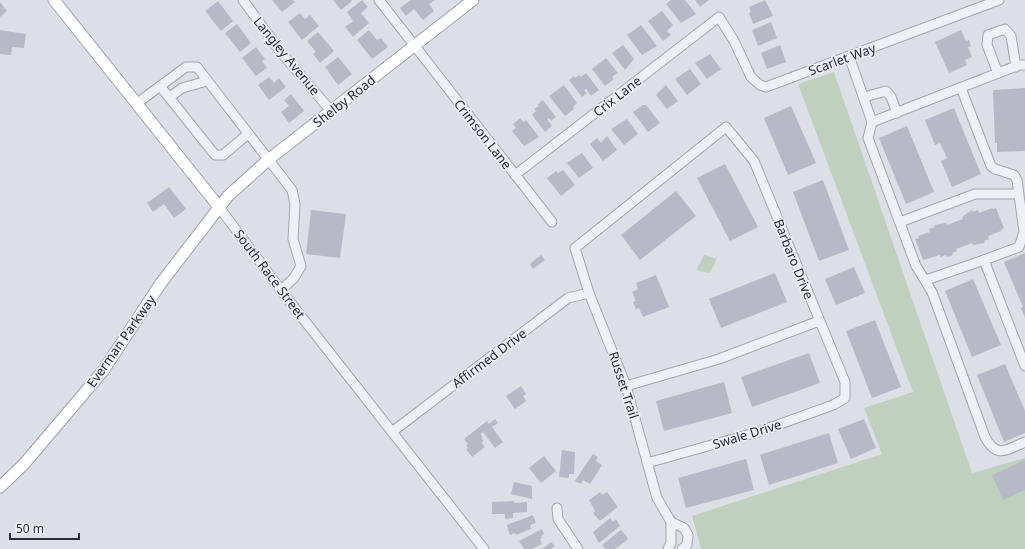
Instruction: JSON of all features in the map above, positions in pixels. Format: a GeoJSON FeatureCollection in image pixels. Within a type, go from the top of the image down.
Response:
{"type":"FeatureCollection","features":[{"type":"Feature","properties":{"kind":"main road","name":"South Race Street"},"geometry":{"type":"LineString","coordinates":[[54,0],[219,207]]}},
{"type":"Feature","properties":{"kind":"main road","name":"Shelby Road"},"geometry":{"type":"LineString","coordinates":[[219,207],[268,160],[473,0]]}},
{"type":"Feature","properties":{"kind":"main road","name":"Everman Parkway"},"geometry":{"type":"LineString","coordinates":[[0,487],[24,464],[104,371],[161,283],[219,207]]}},
{"type":"Feature","properties":{"kind":"street","name":"Langley Avenue"},"geometry":{"type":"LineString","coordinates":[[243,0],[280,51],[331,111]]}},
{"type":"Feature","properties":{"kind":"street","name":"Crimson Lane"},"geometry":{"type":"LineString","coordinates":[[379,0],[552,222]]}},
{"type":"Feature","properties":{"kind":"street","name":"Scarlet Way"},"geometry":{"type":"LineString","coordinates":[[719,17],[734,41],[750,77],[760,85],[766,87],[998,0]]}},
{"type":"Feature","properties":{"kind":"street","name":"Crix Lane"},"geometry":{"type":"LineString","coordinates":[[515,175],[719,17]]}},
{"type":"Feature","properties":{"kind":"street"},"geometry":{"type":"LineString","coordinates":[[872,122],[1020,66],[1011,36],[1004,30],[988,35],[987,45],[998,74]]}},
{"type":"Feature","properties":{"kind":"street"},"geometry":{"type":"LineString","coordinates":[[849,56],[872,122],[867,133],[868,138],[916,266],[926,280],[985,437],[990,446],[996,451],[1002,451],[1025,442]]}},
{"type":"Feature","properties":{"kind":"street"},"geometry":{"type":"LineString","coordinates":[[136,104],[186,67],[196,68],[292,190],[295,204],[293,239],[301,266],[294,278],[281,290]]}},
{"type":"Feature","properties":{"kind":"street"},"geometry":{"type":"LineString","coordinates":[[170,97],[182,88],[207,81]]}},
{"type":"Feature","properties":{"kind":"street"},"geometry":{"type":"LineString","coordinates":[[160,86],[215,155],[222,155],[248,134]]}},
{"type":"Feature","properties":{"kind":"street"},"geometry":{"type":"LineString","coordinates":[[926,280],[1019,247],[1024,232],[1014,175],[995,170],[991,166],[960,88]]}},
{"type":"Feature","properties":{"kind":"street"},"geometry":{"type":"LineString","coordinates":[[864,97],[886,91],[891,97],[897,113]]}},
{"type":"Feature","properties":{"kind":"street","name":"Russet Trail"},"geometry":{"type":"LineString","coordinates":[[671,522],[657,498],[626,386],[589,293],[575,248],[726,127]]}},
{"type":"Feature","properties":{"kind":"street","name":"Barbaro Drive"},"geometry":{"type":"LineString","coordinates":[[726,127],[754,161],[845,382],[845,398]]}},
{"type":"Feature","properties":{"kind":"street"},"geometry":{"type":"LineString","coordinates":[[900,222],[975,194],[1018,194]]}},
{"type":"Feature","properties":{"kind":"street","name":"South Race Street"},"geometry":{"type":"LineString","coordinates":[[219,207],[281,290],[484,549]]}},
{"type":"Feature","properties":{"kind":"street"},"geometry":{"type":"LineString","coordinates":[[984,260],[1025,366]]}},
{"type":"Feature","properties":{"kind":"street","name":"Affirmed Drive"},"geometry":{"type":"LineString","coordinates":[[392,432],[568,298],[589,293]]}},
{"type":"Feature","properties":{"kind":"street"},"geometry":{"type":"LineString","coordinates":[[626,386],[719,359],[819,321]]}},
{"type":"Feature","properties":{"kind":"street","name":"Swale Drive"},"geometry":{"type":"LineString","coordinates":[[647,463],[758,432],[833,405],[845,398]]}},
{"type":"Feature","properties":{"kind":"street"},"geometry":{"type":"LineString","coordinates":[[557,508],[558,519],[578,549]]}},
{"type":"Feature","properties":{"kind":"street"},"geometry":{"type":"LineString","coordinates":[[668,549],[671,542],[671,522],[684,528],[688,535],[687,545],[682,549]]}},
{"type":"Feature","properties":{"kind":"green space"},"geometry":{"type":"Polygon","coordinates":[[[834,72],[972,473],[1025,458],[1025,549],[701,549],[692,516],[882,454],[864,408],[913,392],[798,84],[834,72]]]}},
{"type":"Feature","properties":{"kind":"green space"},"geometry":{"type":"Polygon","coordinates":[[[704,255],[717,259],[710,273],[699,271],[697,269],[704,255]]]}},
{"type":"Feature","properties":{"kind":"building"},"geometry":{"type":"Polygon","coordinates":[[[272,0],[293,0],[295,2],[282,12],[272,0]]]}},
{"type":"Feature","properties":{"kind":"building"},"geometry":{"type":"Polygon","coordinates":[[[333,0],[351,0],[352,1],[341,10],[333,0]]]}},
{"type":"Feature","properties":{"kind":"building"},"geometry":{"type":"Polygon","coordinates":[[[362,0],[368,7],[361,13],[369,23],[353,37],[345,27],[353,21],[347,12],[362,0]]]}},
{"type":"Feature","properties":{"kind":"building"},"geometry":{"type":"Polygon","coordinates":[[[411,0],[435,0],[429,4],[434,11],[423,20],[414,9],[406,16],[400,8],[411,0]]]}},
{"type":"Feature","properties":{"kind":"building"},"geometry":{"type":"Polygon","coordinates":[[[671,0],[685,0],[696,14],[681,23],[666,4],[671,0]]]}},
{"type":"Feature","properties":{"kind":"building"},"geometry":{"type":"Polygon","coordinates":[[[695,0],[709,0],[700,7],[695,0]]]}},
{"type":"Feature","properties":{"kind":"building"},"geometry":{"type":"Polygon","coordinates":[[[765,0],[773,16],[753,24],[749,13],[751,12],[749,7],[765,0]]]}},
{"type":"Feature","properties":{"kind":"building"},"geometry":{"type":"Polygon","coordinates":[[[218,1],[233,21],[221,31],[205,11],[218,1]]]}},
{"type":"Feature","properties":{"kind":"building"},"geometry":{"type":"Polygon","coordinates":[[[0,2],[7,11],[0,17],[0,2]]]}},
{"type":"Feature","properties":{"kind":"building"},"geometry":{"type":"Polygon","coordinates":[[[662,11],[673,25],[667,31],[671,35],[663,41],[648,21],[662,11]]]}},
{"type":"Feature","properties":{"kind":"building"},"geometry":{"type":"Polygon","coordinates":[[[300,13],[305,19],[310,15],[319,26],[302,40],[288,22],[300,13]]]}},
{"type":"Feature","properties":{"kind":"building"},"geometry":{"type":"Polygon","coordinates":[[[771,22],[777,38],[758,46],[752,30],[771,22]]]}},
{"type":"Feature","properties":{"kind":"building"},"geometry":{"type":"Polygon","coordinates":[[[237,24],[251,43],[240,52],[225,33],[237,24]]]}},
{"type":"Feature","properties":{"kind":"building"},"geometry":{"type":"Polygon","coordinates":[[[641,25],[657,46],[642,55],[627,35],[641,25]]]}},
{"type":"Feature","properties":{"kind":"building"},"geometry":{"type":"Polygon","coordinates":[[[0,30],[26,34],[24,48],[12,47],[11,55],[0,54],[0,30]]]}},
{"type":"Feature","properties":{"kind":"building"},"geometry":{"type":"Polygon","coordinates":[[[369,30],[377,40],[381,38],[388,47],[372,59],[357,40],[369,30]]]}},
{"type":"Feature","properties":{"kind":"building"},"geometry":{"type":"Polygon","coordinates":[[[961,30],[966,41],[969,40],[971,46],[968,47],[972,57],[965,60],[967,65],[949,73],[935,42],[961,30]]]}},
{"type":"Feature","properties":{"kind":"building"},"geometry":{"type":"Polygon","coordinates":[[[318,32],[334,51],[320,63],[313,54],[316,52],[307,41],[318,32]]]}},
{"type":"Feature","properties":{"kind":"building"},"geometry":{"type":"Polygon","coordinates":[[[623,45],[634,59],[625,70],[612,53],[623,45]]]}},
{"type":"Feature","properties":{"kind":"building"},"geometry":{"type":"Polygon","coordinates":[[[780,45],[786,62],[767,69],[761,53],[780,45]]]}},
{"type":"Feature","properties":{"kind":"building"},"geometry":{"type":"Polygon","coordinates":[[[256,47],[265,59],[262,61],[267,68],[256,76],[242,58],[256,47]]]}},
{"type":"Feature","properties":{"kind":"building"},"geometry":{"type":"Polygon","coordinates":[[[710,54],[721,69],[707,79],[695,63],[710,54]]]}},
{"type":"Feature","properties":{"kind":"building"},"geometry":{"type":"Polygon","coordinates":[[[338,57],[352,74],[338,85],[325,67],[338,57]]]}},
{"type":"Feature","properties":{"kind":"building"},"geometry":{"type":"Polygon","coordinates":[[[606,58],[618,73],[612,77],[614,79],[605,86],[592,69],[606,58]]]}},
{"type":"Feature","properties":{"kind":"building"},"geometry":{"type":"Polygon","coordinates":[[[690,69],[701,84],[687,95],[675,79],[690,69]]]}},
{"type":"Feature","properties":{"kind":"building"},"geometry":{"type":"Polygon","coordinates":[[[586,73],[599,90],[591,96],[586,89],[584,90],[587,93],[582,97],[569,80],[574,76],[575,78],[579,75],[581,77],[586,73]]]}},
{"type":"Feature","properties":{"kind":"building"},"geometry":{"type":"Polygon","coordinates":[[[269,77],[274,83],[279,78],[286,87],[269,100],[258,85],[269,77]]]}},
{"type":"Feature","properties":{"kind":"building"},"geometry":{"type":"Polygon","coordinates":[[[564,85],[577,103],[573,107],[574,109],[565,116],[549,96],[564,85]]]}},
{"type":"Feature","properties":{"kind":"building"},"geometry":{"type":"Polygon","coordinates":[[[666,85],[678,101],[667,109],[656,95],[666,85]]]}},
{"type":"Feature","properties":{"kind":"building"},"geometry":{"type":"Polygon","coordinates":[[[1025,88],[1025,151],[997,152],[997,143],[995,143],[993,90],[1025,88]]]}},
{"type":"Feature","properties":{"kind":"building"},"geometry":{"type":"Polygon","coordinates":[[[291,94],[304,111],[289,123],[281,112],[289,106],[284,100],[291,94]]]}},
{"type":"Feature","properties":{"kind":"building"},"geometry":{"type":"Polygon","coordinates":[[[543,100],[556,117],[551,121],[549,118],[547,119],[552,126],[545,132],[532,115],[536,111],[534,109],[539,106],[538,104],[543,100]]]}},
{"type":"Feature","properties":{"kind":"building"},"geometry":{"type":"Polygon","coordinates":[[[643,105],[646,105],[660,123],[648,132],[633,112],[643,105]]]}},
{"type":"Feature","properties":{"kind":"building"},"geometry":{"type":"Polygon","coordinates":[[[791,106],[816,163],[788,175],[764,118],[791,106]]]}},
{"type":"Feature","properties":{"kind":"building"},"geometry":{"type":"Polygon","coordinates":[[[954,108],[981,174],[952,187],[941,161],[947,158],[940,143],[935,145],[925,120],[954,108]]]}},
{"type":"Feature","properties":{"kind":"building"},"geometry":{"type":"Polygon","coordinates":[[[520,118],[523,122],[526,120],[539,137],[524,146],[512,131],[516,128],[513,124],[520,118]]]}},
{"type":"Feature","properties":{"kind":"building"},"geometry":{"type":"Polygon","coordinates":[[[627,119],[638,134],[624,145],[611,129],[627,119]]]}},
{"type":"Feature","properties":{"kind":"building"},"geometry":{"type":"Polygon","coordinates":[[[907,126],[934,192],[906,204],[879,138],[907,126]]]}},
{"type":"Feature","properties":{"kind":"building"},"geometry":{"type":"Polygon","coordinates":[[[607,136],[617,150],[603,161],[590,144],[597,138],[601,143],[607,136]]]}},
{"type":"Feature","properties":{"kind":"building"},"geometry":{"type":"Polygon","coordinates":[[[582,153],[593,168],[579,178],[567,163],[582,153]]]}},
{"type":"Feature","properties":{"kind":"building"},"geometry":{"type":"Polygon","coordinates":[[[725,164],[758,227],[730,241],[697,178],[725,164]]]}},
{"type":"Feature","properties":{"kind":"building"},"geometry":{"type":"Polygon","coordinates":[[[563,170],[575,185],[561,196],[547,178],[556,171],[558,173],[563,170]]]}},
{"type":"Feature","properties":{"kind":"building"},"geometry":{"type":"Polygon","coordinates":[[[823,180],[849,250],[819,261],[793,192],[823,180]]]}},
{"type":"Feature","properties":{"kind":"building"},"geometry":{"type":"Polygon","coordinates":[[[169,187],[186,209],[174,218],[164,204],[153,212],[147,203],[169,187]]]}},
{"type":"Feature","properties":{"kind":"building"},"geometry":{"type":"Polygon","coordinates":[[[676,191],[696,216],[640,260],[621,235],[676,191]]]}},
{"type":"Feature","properties":{"kind":"building"},"geometry":{"type":"Polygon","coordinates":[[[996,208],[1004,228],[1001,231],[988,236],[989,239],[984,241],[985,243],[973,245],[972,243],[956,249],[957,251],[952,253],[953,255],[940,257],[940,255],[923,260],[915,239],[919,238],[918,236],[930,232],[929,229],[935,227],[934,225],[946,223],[947,225],[963,219],[962,217],[972,210],[973,212],[978,210],[979,213],[996,208]]]}},
{"type":"Feature","properties":{"kind":"building"},"geometry":{"type":"Polygon","coordinates":[[[311,210],[346,214],[340,258],[306,254],[311,210]]]}},
{"type":"Feature","properties":{"kind":"building"},"geometry":{"type":"Polygon","coordinates":[[[1025,253],[1025,318],[1021,308],[1023,307],[1004,262],[1025,253]]]}},
{"type":"Feature","properties":{"kind":"building"},"geometry":{"type":"Polygon","coordinates":[[[541,255],[545,260],[533,269],[530,264],[541,255]]]}},
{"type":"Feature","properties":{"kind":"building"},"geometry":{"type":"Polygon","coordinates":[[[854,267],[865,293],[836,305],[825,279],[854,267]]]}},
{"type":"Feature","properties":{"kind":"building"},"geometry":{"type":"Polygon","coordinates":[[[775,273],[787,302],[721,328],[709,299],[775,273]]]}},
{"type":"Feature","properties":{"kind":"building"},"geometry":{"type":"Polygon","coordinates":[[[656,275],[669,307],[643,317],[639,308],[636,309],[633,302],[636,301],[632,292],[638,289],[636,283],[656,275]]]}},
{"type":"Feature","properties":{"kind":"building"},"geometry":{"type":"Polygon","coordinates":[[[973,279],[1001,345],[972,357],[945,291],[973,279]]]}},
{"type":"Feature","properties":{"kind":"building"},"geometry":{"type":"Polygon","coordinates":[[[875,320],[901,387],[872,398],[846,331],[875,320]]]}},
{"type":"Feature","properties":{"kind":"building"},"geometry":{"type":"Polygon","coordinates":[[[809,353],[820,383],[752,407],[741,377],[809,353]]]}},
{"type":"Feature","properties":{"kind":"building"},"geometry":{"type":"Polygon","coordinates":[[[1005,364],[1025,411],[1025,433],[1004,442],[977,375],[1005,364]]]}},
{"type":"Feature","properties":{"kind":"building"},"geometry":{"type":"Polygon","coordinates":[[[724,382],[732,413],[664,431],[656,401],[724,382]]]}},
{"type":"Feature","properties":{"kind":"building"},"geometry":{"type":"Polygon","coordinates":[[[521,386],[526,394],[523,396],[526,401],[515,409],[506,396],[521,386]]]}},
{"type":"Feature","properties":{"kind":"building"},"geometry":{"type":"Polygon","coordinates":[[[495,419],[498,423],[492,427],[503,442],[495,448],[483,432],[481,434],[483,441],[482,443],[485,447],[472,457],[466,449],[468,448],[466,445],[468,444],[464,439],[487,421],[489,424],[495,419]]]}},
{"type":"Feature","properties":{"kind":"building"},"geometry":{"type":"Polygon","coordinates":[[[864,419],[876,448],[851,459],[838,429],[864,419]]]}},
{"type":"Feature","properties":{"kind":"building"},"geometry":{"type":"Polygon","coordinates":[[[829,433],[838,463],[769,485],[760,455],[829,433]]]}},
{"type":"Feature","properties":{"kind":"building"},"geometry":{"type":"Polygon","coordinates":[[[562,450],[575,452],[574,474],[569,474],[569,478],[559,477],[562,450]]]}},
{"type":"Feature","properties":{"kind":"building"},"geometry":{"type":"Polygon","coordinates":[[[593,454],[598,457],[596,461],[602,465],[590,484],[583,480],[581,484],[575,481],[593,454]]]}},
{"type":"Feature","properties":{"kind":"building"},"geometry":{"type":"Polygon","coordinates":[[[544,456],[556,471],[541,483],[529,468],[544,456]]]}},
{"type":"Feature","properties":{"kind":"building"},"geometry":{"type":"Polygon","coordinates":[[[746,459],[754,490],[686,508],[678,478],[746,459]]]}},
{"type":"Feature","properties":{"kind":"building"},"geometry":{"type":"Polygon","coordinates":[[[1025,460],[1025,490],[1003,500],[992,475],[1025,460]]]}},
{"type":"Feature","properties":{"kind":"building"},"geometry":{"type":"Polygon","coordinates":[[[514,482],[532,486],[532,499],[511,494],[514,482]]]}},
{"type":"Feature","properties":{"kind":"building"},"geometry":{"type":"Polygon","coordinates":[[[600,492],[602,495],[607,492],[618,507],[600,521],[593,513],[595,511],[589,500],[600,492]]]}},
{"type":"Feature","properties":{"kind":"building"},"geometry":{"type":"Polygon","coordinates":[[[514,501],[514,503],[527,502],[527,512],[513,513],[513,518],[505,519],[505,514],[492,514],[492,502],[514,501]]]}},
{"type":"Feature","properties":{"kind":"building"},"geometry":{"type":"Polygon","coordinates":[[[533,515],[536,523],[530,525],[531,529],[516,535],[515,533],[510,535],[507,525],[533,515]]]}},
{"type":"Feature","properties":{"kind":"building"},"geometry":{"type":"Polygon","coordinates":[[[610,518],[613,522],[616,519],[620,526],[599,543],[593,532],[610,518]]]}},
{"type":"Feature","properties":{"kind":"building"},"geometry":{"type":"Polygon","coordinates":[[[542,529],[544,534],[540,539],[542,544],[532,549],[524,549],[519,541],[542,529]]]}},
{"type":"Feature","properties":{"kind":"building"},"geometry":{"type":"Polygon","coordinates":[[[621,530],[628,538],[627,540],[615,549],[605,549],[602,545],[621,530]]]}},
{"type":"Feature","properties":{"kind":"building"},"geometry":{"type":"Polygon","coordinates":[[[551,542],[555,546],[551,549],[542,549],[551,542]]]}}]}
